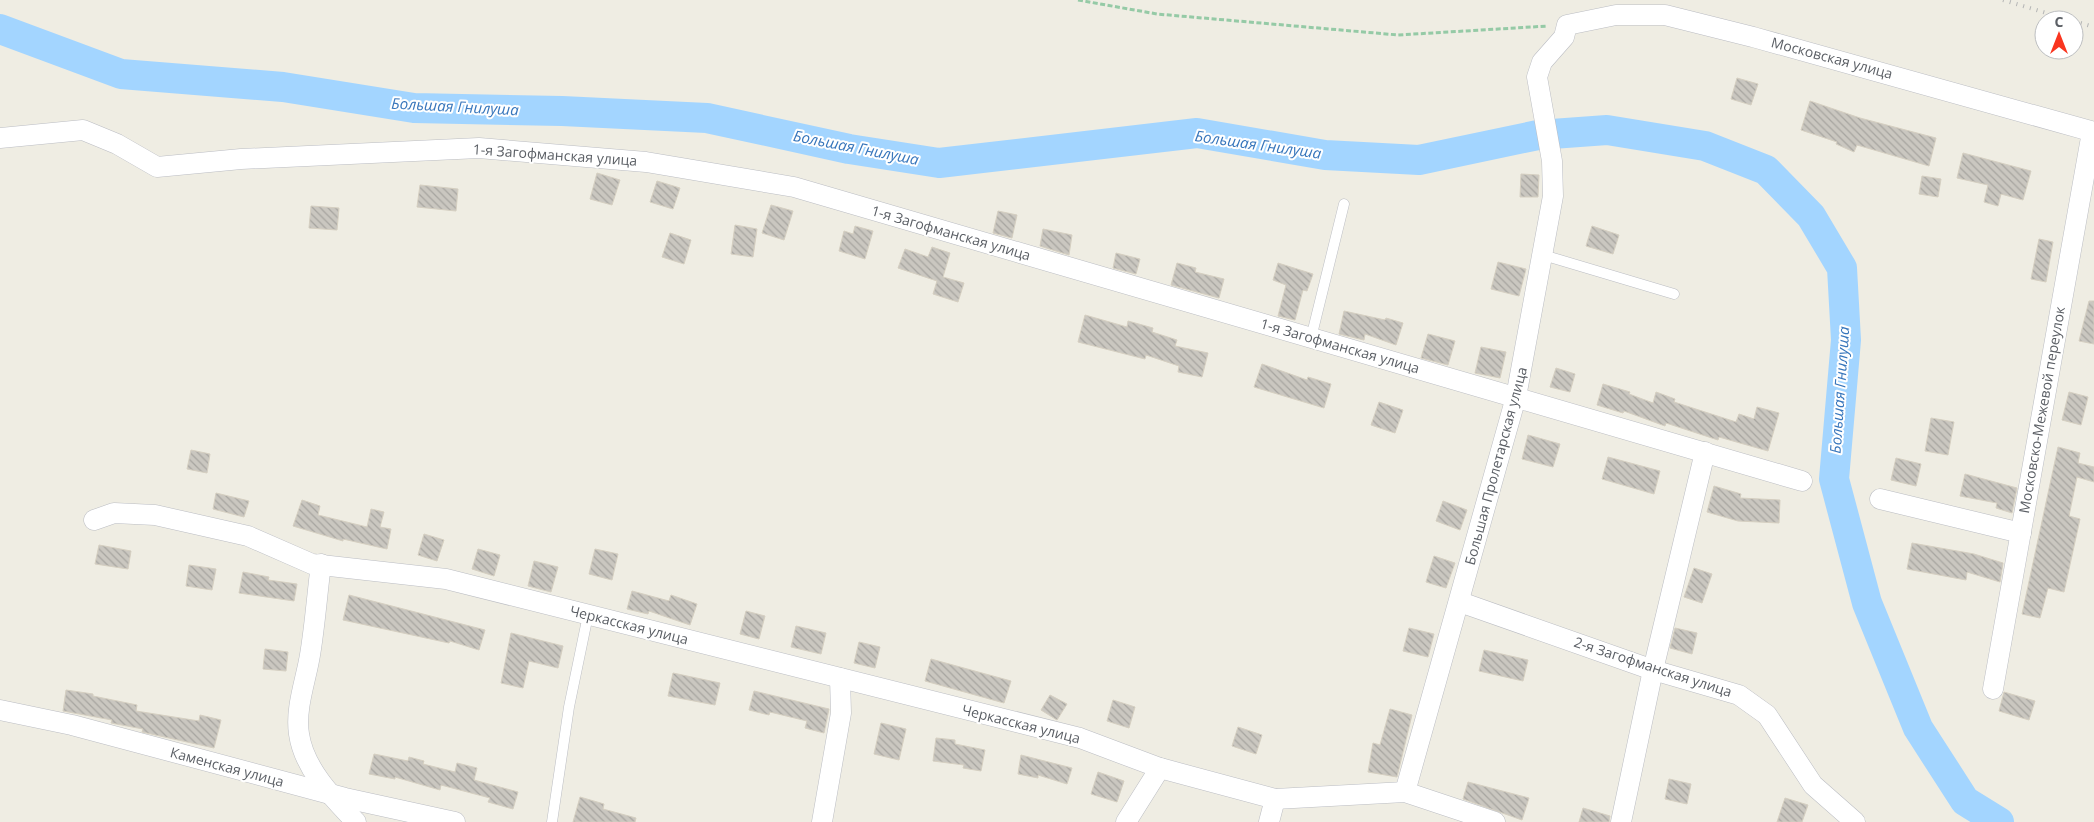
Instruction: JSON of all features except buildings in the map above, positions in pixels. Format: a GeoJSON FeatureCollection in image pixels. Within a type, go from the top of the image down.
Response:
{"type":"FeatureCollection","features":[{"type":"Feature","properties":{"kind":"street","name":"Московская улица"},"geometry":{"type":"LineString","coordinates":[[1566,25],[1616,15],[1665,15],[1772,42],[2093,132]]}},
{"type":"Feature","properties":{"kind":"street","name":"Большая Пролетарская улица"},"geometry":{"type":"LineString","coordinates":[[1405,792],[1460,602],[1516,397],[1553,196],[1554,173],[1537,76],[1542,62],[1564,37],[1566,25]]}},
{"type":"Feature","properties":{"kind":"street","name":"1-я Загофманская улица"},"geometry":{"type":"LineString","coordinates":[[0,138],[83,130],[117,144],[157,168],[241,159],[479,148],[646,162],[794,188],[1802,481]]}},
{"type":"Feature","properties":{"kind":"street","name":"Московско-Межевой переулок"},"geometry":{"type":"LineString","coordinates":[[1993,689],[2093,132]]}},
{"type":"Feature","properties":{"kind":"street"},"geometry":{"type":"LineString","coordinates":[[1621,822],[1704,452]]}},
{"type":"Feature","properties":{"kind":"street"},"geometry":{"type":"LineString","coordinates":[[1880,498],[2020,533]]}},
{"type":"Feature","properties":{"kind":"street","name":"Черкасская улица"},"geometry":{"type":"LineString","coordinates":[[94,520],[114,513],[155,515],[248,536],[312,564],[446,579],[1080,738],[1160,768]]}},
{"type":"Feature","properties":{"kind":"street"},"geometry":{"type":"LineString","coordinates":[[321,564],[310,655],[301,704],[299,734],[306,758],[330,794],[356,822]]}},
{"type":"Feature","properties":{"kind":"street","name":"2-я Загофманская улица"},"geometry":{"type":"LineString","coordinates":[[1460,602],[1654,670],[1739,695],[1767,715],[1813,785],[1854,822]]}},
{"type":"Feature","properties":{"kind":"street"},"geometry":{"type":"LineString","coordinates":[[822,822],[841,713],[840,678]]}},
{"type":"Feature","properties":{"kind":"street","name":"Каменская улица"},"geometry":{"type":"LineString","coordinates":[[0,710],[72,725],[330,794],[455,822]]}},
{"type":"Feature","properties":{"kind":"street"},"geometry":{"type":"LineString","coordinates":[[1126,822],[1160,768],[1275,799],[1405,792],[1495,822]]}},
{"type":"Feature","properties":{"kind":"street"},"geometry":{"type":"LineString","coordinates":[[1269,822],[1275,799]]}},
{"type":"Feature","properties":{"kind":"lane"},"geometry":{"type":"LineString","coordinates":[[1311,338],[1344,204]]}},
{"type":"Feature","properties":{"kind":"lane"},"geometry":{"type":"LineString","coordinates":[[1543,255],[1674,294]]}},
{"type":"Feature","properties":{"kind":"lane"},"geometry":{"type":"LineString","coordinates":[[552,822],[570,707],[588,615]]}},
{"type":"Feature","properties":{"kind":"path"},"geometry":{"type":"LineString","coordinates":[[1078,0],[1157,14],[1398,35],[1566,25]]}},
{"type":"Feature","properties":{"kind":"waterway","name":"Большая Гнилуша"},"geometry":{"type":"LineString","coordinates":[[0,29],[121,74],[283,87],[414,108],[562,111],[707,118],[849,149],[939,163],[1197,133],[1325,155],[1419,160],[1538,135],[1607,130],[1705,146],[1766,170],[1811,216],[1842,268],[1846,340],[1834,479],[1867,603],[1918,728],[1965,801],[1999,822]]}},
{"type":"Feature","properties":{"kind":"railway"},"geometry":{"type":"LineString","coordinates":[[2003,0],[2036,10]]}},
{"type":"Feature","properties":{"kind":"railway"},"geometry":{"type":"LineString","coordinates":[[2084,24],[2094,27]]}}]}
